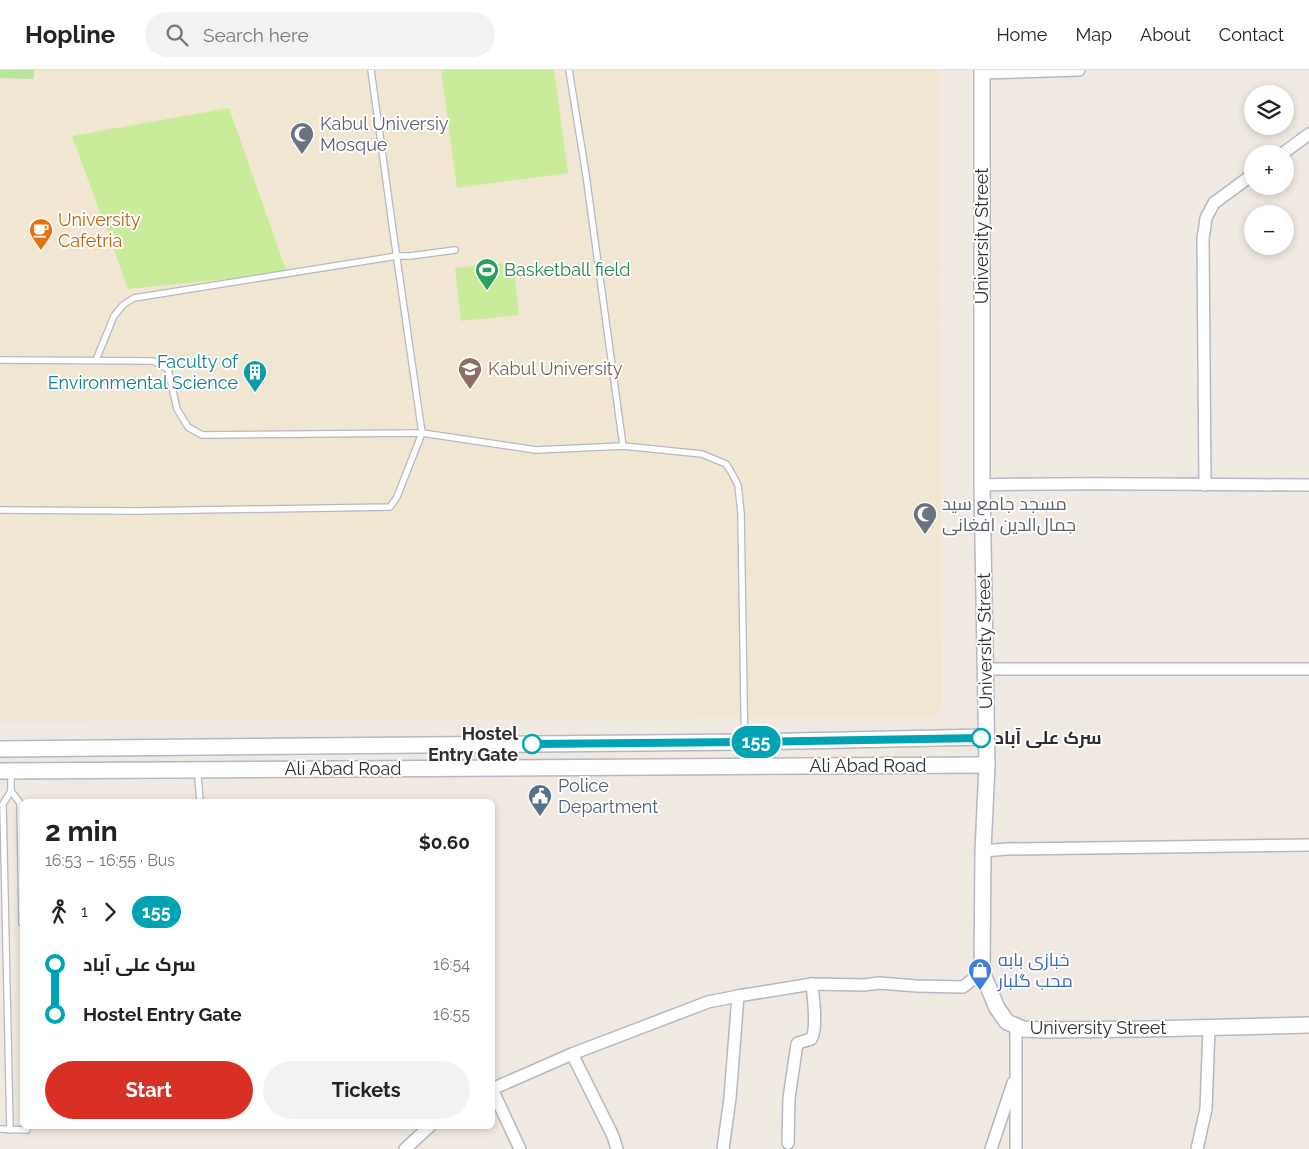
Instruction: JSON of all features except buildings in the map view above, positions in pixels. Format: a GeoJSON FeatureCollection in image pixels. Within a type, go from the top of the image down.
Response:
{"type":"FeatureCollection","features":[{"type":"Feature","properties":{"kind":"street"},"geometry":{"type":"LineString","coordinates":[[982,72],[1079,70]]}},
{"type":"Feature","properties":{"kind":"street","name":"University Street"},"geometry":{"type":"LineString","coordinates":[[982,72],[982,485],[987,765],[983,851],[982,972],[997,1008],[1007,1022],[1023,1029],[1309,1025]]}},
{"type":"Feature","properties":{"kind":"street"},"geometry":{"type":"LineString","coordinates":[[1294,145],[1309,134]]}},
{"type":"Feature","properties":{"kind":"street"},"geometry":{"type":"LineString","coordinates":[[1205,485],[1203,238],[1206,218],[1214,203],[1244,181]]}},
{"type":"Feature","properties":{"kind":"street"},"geometry":{"type":"LineString","coordinates":[[982,485],[1309,485]]}},
{"type":"Feature","properties":{"kind":"street"},"geometry":{"type":"LineString","coordinates":[[986,669],[1309,669]]}},
{"type":"Feature","properties":{"kind":"street","name":"Ali Abad Road"},"geometry":{"type":"LineString","coordinates":[[5,749],[986,738]]}},
{"type":"Feature","properties":{"kind":"street"},"geometry":{"type":"LineString","coordinates":[[543,744],[543,768]]}},
{"type":"Feature","properties":{"kind":"street"},"geometry":{"type":"LineString","coordinates":[[5,749],[5,771]]}},
{"type":"Feature","properties":{"kind":"street","name":"Ali Abad Road"},"geometry":{"type":"LineString","coordinates":[[5,771],[987,765]]}},
{"type":"Feature","properties":{"kind":"street"},"geometry":{"type":"LineString","coordinates":[[983,851],[1007,849],[1309,845]]}},
{"type":"Feature","properties":{"kind":"street"},"geometry":{"type":"LineString","coordinates":[[495,1088],[572,1054],[708,1002],[812,984],[864,985],[879,983],[963,987],[982,972]]}},
{"type":"Feature","properties":{"kind":"street"},"geometry":{"type":"LineString","coordinates":[[788,1143],[789,1098],[797,1044],[811,1039],[814,1032],[812,984]]}},
{"type":"Feature","properties":{"kind":"street"},"geometry":{"type":"LineString","coordinates":[[723,1149],[730,1098],[738,996]]}},
{"type":"Feature","properties":{"kind":"street"},"geometry":{"type":"LineString","coordinates":[[1016,1027],[1016,1149]]}},
{"type":"Feature","properties":{"kind":"street"},"geometry":{"type":"LineString","coordinates":[[1198,1149],[1206,1109],[1209,1027]]}},
{"type":"Feature","properties":{"kind":"street"},"geometry":{"type":"LineString","coordinates":[[572,1054],[613,1136],[617,1149]]}},
{"type":"Feature","properties":{"kind":"street"},"geometry":{"type":"LineString","coordinates":[[991,1149],[1016,1074]]}},
{"type":"Feature","properties":{"kind":"street"},"geometry":{"type":"LineString","coordinates":[[495,1095],[520,1149]]}},
{"type":"Feature","properties":{"kind":"street"},"geometry":{"type":"LineString","coordinates":[[405,1149],[427,1129]]}},
{"type":"Feature","properties":{"kind":"lane"},"geometry":{"type":"LineString","coordinates":[[0,510],[136,511],[390,507],[397,497],[422,433],[371,70]]}},
{"type":"Feature","properties":{"kind":"lane"},"geometry":{"type":"LineString","coordinates":[[569,70],[623,446]]}},
{"type":"Feature","properties":{"kind":"lane"},"geometry":{"type":"LineString","coordinates":[[96,360],[114,316],[123,305],[134,298],[397,256],[456,250]]}},
{"type":"Feature","properties":{"kind":"lane"},"geometry":{"type":"LineString","coordinates":[[0,360],[153,361],[168,369],[177,409],[188,426],[202,435],[422,433],[536,450],[623,446],[702,454],[726,464],[738,486],[741,513],[745,766]]}},
{"type":"Feature","properties":{"kind":"lane"},"geometry":{"type":"LineString","coordinates":[[199,770],[200,799]]}},
{"type":"Feature","properties":{"kind":"lane"},"geometry":{"type":"LineString","coordinates":[[5,771],[11,791],[20,803]]}},
{"type":"Feature","properties":{"kind":"lane"},"geometry":{"type":"LineString","coordinates":[[10,1130],[3,804],[11,791]]}},
{"type":"Feature","properties":{"kind":"lane"},"geometry":{"type":"LineString","coordinates":[[0,1130],[20,1129]]}},
{"type":"Feature","properties":{"kind":"shaded area","name":"Kabul University"},"geometry":{"type":"Polygon","coordinates":[[[0,70],[939,70],[942,709],[935,717],[0,722],[0,70]]]}},
{"type":"Feature","properties":{"kind":"green space"},"geometry":{"type":"Polygon","coordinates":[[[0,70],[34,70],[34,79],[0,78],[0,70]]]}},
{"type":"Feature","properties":{"kind":"green space"},"geometry":{"type":"Polygon","coordinates":[[[441,70],[554,70],[568,173],[457,188],[441,70]]]}},
{"type":"Feature","properties":{"kind":"green space"},"geometry":{"type":"Polygon","coordinates":[[[229,108],[287,273],[128,289],[72,136],[229,108]]]}},
{"type":"Feature","properties":{"kind":"green space","name":"Basketball field"},"geometry":{"type":"Polygon","coordinates":[[[513,262],[519,315],[461,321],[455,268],[513,262]]]}},
{"type":"Feature","properties":{"kind":"bus line","name":"155"},"geometry":{"type":"LineString","coordinates":[[532,744],[981,738]]}},
{"type":"Feature","properties":{"kind":"place","name":"Kabul Universiy Mosque"},"geometry":{"type":"Point","coordinates":[302,155]}},
{"type":"Feature","properties":{"kind":"place","name":"University Cafetria"},"geometry":{"type":"Point","coordinates":[41,251]}},
{"type":"Feature","properties":{"kind":"place","name":"Basketball field"},"geometry":{"type":"Point","coordinates":[487,291]}},
{"type":"Feature","properties":{"kind":"place","name":"Kabul University"},"geometry":{"type":"Point","coordinates":[470,390]}},
{"type":"Feature","properties":{"kind":"place","name":"Faculty of Environmental Science"},"geometry":{"type":"Point","coordinates":[255,393]}},
{"type":"Feature","properties":{"kind":"place","name":"مسجد جامع سید جمال‌الدین افغانی"},"geometry":{"type":"Point","coordinates":[925,535]}},
{"type":"Feature","properties":{"kind":"place","name":"سرک علی آباد"},"geometry":{"type":"Point","coordinates":[981,738]}},
{"type":"Feature","properties":{"kind":"place","name":"Hostel Entry Gate"},"geometry":{"type":"Point","coordinates":[532,744]}},
{"type":"Feature","properties":{"kind":"place","name":"Police Department"},"geometry":{"type":"Point","coordinates":[540,817]}},
{"type":"Feature","properties":{"kind":"place","name":"خبازی بابه محب گلبار"},"geometry":{"type":"Point","coordinates":[980,991]}}]}
